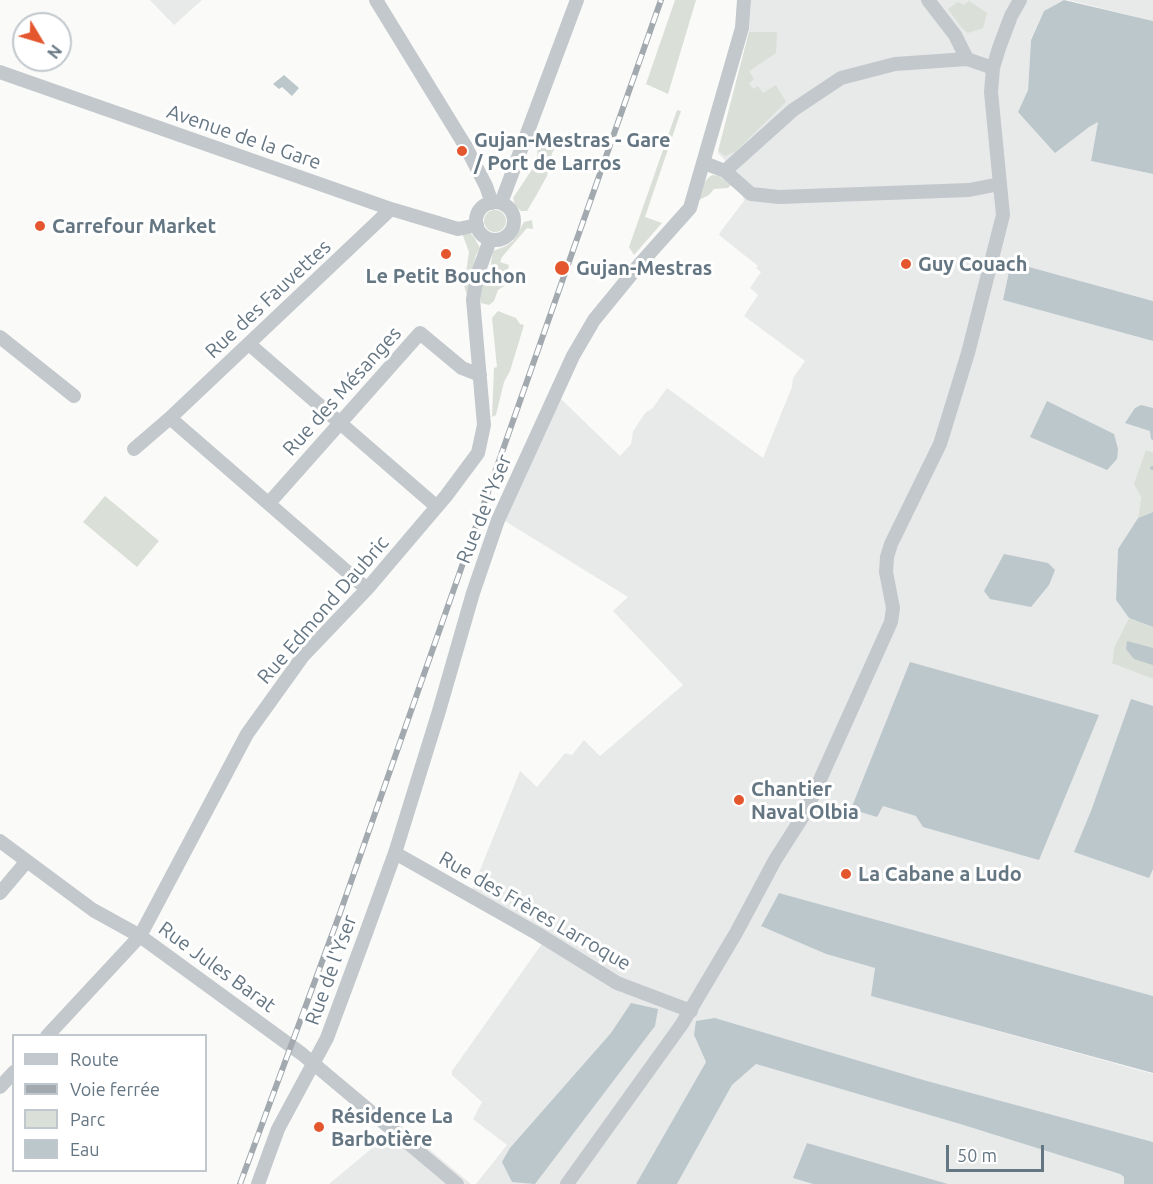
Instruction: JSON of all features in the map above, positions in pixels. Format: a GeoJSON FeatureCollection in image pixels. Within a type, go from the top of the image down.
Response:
{"type":"FeatureCollection","features":[{"type":"Feature","properties":{"kind":"street"},"geometry":{"type":"LineString","coordinates":[[376,0],[466,147],[496,203],[510,209],[512,229],[500,240],[490,240],[481,234],[477,225],[478,213],[481,208],[496,203],[577,0]]}},
{"type":"Feature","properties":{"kind":"street","name":"Rue de l'Yser"},"geometry":{"type":"LineString","coordinates":[[258,1184],[278,1129],[327,1038],[395,853],[487,549],[528,452],[573,356],[594,320],[690,208],[742,28],[744,0]]}},
{"type":"Feature","properties":{"kind":"street"},"geometry":{"type":"LineString","coordinates":[[928,0],[955,35],[967,59]]}},
{"type":"Feature","properties":{"kind":"street"},"geometry":{"type":"LineString","coordinates":[[567,1184],[691,1011],[736,933],[775,860],[805,813],[891,622],[893,608],[886,572],[887,557],[891,544],[940,444],[968,353],[1003,215],[991,92],[993,68],[1011,16],[1020,0]]}},
{"type":"Feature","properties":{"kind":"street"},"geometry":{"type":"LineString","coordinates":[[725,171],[793,110],[842,78],[895,64],[967,59],[993,68]]}},
{"type":"Feature","properties":{"kind":"street","name":"Avenue de la Gare"},"geometry":{"type":"LineString","coordinates":[[0,72],[392,209],[458,229],[477,225]]}},
{"type":"Feature","properties":{"kind":"street"},"geometry":{"type":"LineString","coordinates":[[704,163],[725,171],[751,194],[779,196],[969,190],[1000,184]]}},
{"type":"Feature","properties":{"kind":"street","name":"Rue des Fauvettes"},"geometry":{"type":"LineString","coordinates":[[134,449],[170,418],[392,209]]}},
{"type":"Feature","properties":{"kind":"street","name":"Rue Edmond Daubric"},"geometry":{"type":"LineString","coordinates":[[48,1034],[140,936],[247,734],[303,656],[367,589],[437,507],[478,453],[484,425],[473,299],[478,273],[490,240]]}},
{"type":"Feature","properties":{"kind":"street","name":"Rue des Mésanges"},"geometry":{"type":"LineString","coordinates":[[269,503],[420,333],[462,368],[480,375]]}},
{"type":"Feature","properties":{"kind":"street"},"geometry":{"type":"LineString","coordinates":[[0,337],[74,396]]}},
{"type":"Feature","properties":{"kind":"street"},"geometry":{"type":"LineString","coordinates":[[249,344],[437,507]]}},
{"type":"Feature","properties":{"kind":"street"},"geometry":{"type":"LineString","coordinates":[[170,418],[367,589]]}},
{"type":"Feature","properties":{"kind":"street","name":"Rue Jules Barat"},"geometry":{"type":"LineString","coordinates":[[0,841],[93,910],[140,936],[314,1064],[457,1184]]}},
{"type":"Feature","properties":{"kind":"street","name":"Rue des Frères Larroque"},"geometry":{"type":"LineString","coordinates":[[395,853],[538,934],[617,983],[691,1011]]}},
{"type":"Feature","properties":{"kind":"street"},"geometry":{"type":"LineString","coordinates":[[0,893],[27,861]]}},
{"type":"Feature","properties":{"kind":"street"},"geometry":{"type":"LineString","coordinates":[[0,1086],[12,1074]]}},
{"type":"Feature","properties":{"kind":"shaded area"},"geometry":{"type":"Polygon","coordinates":[[[150,0],[202,0],[174,25],[150,0]]]}},
{"type":"Feature","properties":{"kind":"shaded area"},"geometry":{"type":"Polygon","coordinates":[[[751,0],[1064,0],[1044,11],[1031,39],[1028,90],[1018,112],[1089,126],[1098,122],[1091,161],[1153,174],[1153,301],[1011,262],[1003,300],[1153,341],[1153,452],[1147,450],[1138,518],[1118,549],[1116,600],[1129,618],[1114,648],[1112,662],[1153,679],[1153,996],[779,893],[761,925],[826,954],[875,968],[872,996],[1153,1074],[1153,1142],[927,1081],[715,1018],[694,1035],[706,1062],[636,1184],[476,1184],[507,1145],[473,1119],[482,1102],[452,1075],[452,1071],[546,938],[472,890],[520,771],[537,787],[565,753],[572,755],[584,740],[600,756],[683,685],[613,611],[628,597],[505,521],[529,449],[561,399],[620,456],[631,444],[633,431],[646,412],[652,409],[667,388],[763,458],[792,387],[793,378],[805,361],[744,316],[758,295],[750,288],[761,272],[756,268],[758,266],[719,235],[744,201],[738,174],[718,153],[749,32],[751,0]]]}},
{"type":"Feature","properties":{"kind":"shaded area"},"geometry":{"type":"Polygon","coordinates":[[[1068,0],[1153,0],[1153,21],[1068,0]]]}},
{"type":"Feature","properties":{"kind":"shaded area"},"geometry":{"type":"Polygon","coordinates":[[[756,1064],[1120,1174],[1124,1177],[1124,1184],[948,1184],[807,1143],[794,1178],[813,1184],[677,1184],[732,1085],[756,1064]]]}},
{"type":"Feature","properties":{"kind":"shaded area"},"geometry":{"type":"Polygon","coordinates":[[[400,1125],[471,1184],[329,1184],[400,1125]]]}},
{"type":"Feature","properties":{"kind":"green space"},"geometry":{"type":"Polygon","coordinates":[[[675,0],[696,0],[668,94],[646,84],[675,0]]]}},
{"type":"Feature","properties":{"kind":"green space"},"geometry":{"type":"Polygon","coordinates":[[[969,1],[987,13],[983,28],[968,33],[948,9],[958,2],[964,5],[969,1]]]}},
{"type":"Feature","properties":{"kind":"green space"},"geometry":{"type":"Polygon","coordinates":[[[749,32],[777,32],[776,53],[749,71],[754,79],[749,83],[753,89],[758,86],[763,93],[776,85],[786,102],[735,152],[725,156],[718,151],[749,32]]]}},
{"type":"Feature","properties":{"kind":"green space"},"geometry":{"type":"Polygon","coordinates":[[[677,110],[681,111],[645,217],[662,223],[634,255],[629,247],[677,110]]]}},
{"type":"Feature","properties":{"kind":"green space"},"geometry":{"type":"Polygon","coordinates":[[[538,138],[556,144],[556,147],[552,153],[547,176],[527,211],[521,211],[515,205],[513,198],[537,162],[538,138]]]}},
{"type":"Feature","properties":{"kind":"green space"},"geometry":{"type":"Polygon","coordinates":[[[712,175],[719,176],[731,185],[728,188],[714,189],[709,195],[699,200],[704,183],[712,175]]]}},
{"type":"Feature","properties":{"kind":"green space"},"geometry":{"type":"Polygon","coordinates":[[[495,210],[503,213],[506,221],[503,229],[495,232],[487,229],[484,221],[487,213],[495,210]]]}},
{"type":"Feature","properties":{"kind":"green space"},"geometry":{"type":"Polygon","coordinates":[[[532,220],[533,229],[527,228],[502,257],[500,262],[509,265],[504,286],[498,290],[494,301],[489,305],[481,303],[478,293],[480,282],[489,275],[493,251],[513,241],[524,222],[532,220]]]}},
{"type":"Feature","properties":{"kind":"green space"},"geometry":{"type":"Polygon","coordinates":[[[462,233],[470,233],[480,248],[476,255],[467,295],[464,286],[469,252],[462,233]]]}},
{"type":"Feature","properties":{"kind":"green space"},"geometry":{"type":"Polygon","coordinates":[[[498,311],[516,318],[520,324],[524,325],[510,371],[504,382],[496,415],[492,417],[494,368],[497,367],[492,318],[498,311]]]}},
{"type":"Feature","properties":{"kind":"green space"},"geometry":{"type":"Polygon","coordinates":[[[1146,450],[1153,452],[1153,512],[1138,518],[1141,497],[1134,484],[1146,450]]]}},
{"type":"Feature","properties":{"kind":"green space"},"geometry":{"type":"Polygon","coordinates":[[[105,496],[159,541],[137,567],[83,522],[105,496]]]}},
{"type":"Feature","properties":{"kind":"green space"},"geometry":{"type":"Polygon","coordinates":[[[1129,618],[1153,627],[1153,679],[1112,663],[1114,648],[1129,618]]]}},
{"type":"Feature","properties":{"kind":"water"},"geometry":{"type":"Polygon","coordinates":[[[1064,0],[1153,21],[1153,174],[1091,161],[1098,122],[1055,153],[1018,112],[1028,90],[1031,40],[1044,11],[1064,0]]]}},
{"type":"Feature","properties":{"kind":"water"},"geometry":{"type":"Polygon","coordinates":[[[284,75],[299,88],[292,96],[282,87],[279,89],[273,84],[284,75]]]}},
{"type":"Feature","properties":{"kind":"water"},"geometry":{"type":"Polygon","coordinates":[[[1011,262],[1153,301],[1153,341],[1003,300],[1011,262]]]}},
{"type":"Feature","properties":{"kind":"water"},"geometry":{"type":"Polygon","coordinates":[[[1047,401],[1114,434],[1118,449],[1117,459],[1107,470],[1030,437],[1047,401]]]}},
{"type":"Feature","properties":{"kind":"water"},"geometry":{"type":"Polygon","coordinates":[[[1141,405],[1153,408],[1153,440],[1150,431],[1125,423],[1135,408],[1141,405]]]}},
{"type":"Feature","properties":{"kind":"water"},"geometry":{"type":"Polygon","coordinates":[[[1153,512],[1153,627],[1129,618],[1116,600],[1118,549],[1138,518],[1153,512]]]}},
{"type":"Feature","properties":{"kind":"water"},"geometry":{"type":"Polygon","coordinates":[[[1004,554],[1048,563],[1055,570],[1049,585],[1031,607],[990,599],[984,591],[1004,554]]]}},
{"type":"Feature","properties":{"kind":"water"},"geometry":{"type":"Polygon","coordinates":[[[1127,641],[1153,648],[1153,665],[1134,659],[1126,649],[1127,641]]]}},
{"type":"Feature","properties":{"kind":"water"},"geometry":{"type":"Polygon","coordinates":[[[910,662],[1099,715],[1039,860],[923,827],[916,816],[883,806],[877,817],[851,809],[910,662]]]}},
{"type":"Feature","properties":{"kind":"water"},"geometry":{"type":"Polygon","coordinates":[[[1131,699],[1153,706],[1153,869],[1149,878],[1074,852],[1131,699]]]}},
{"type":"Feature","properties":{"kind":"water"},"geometry":{"type":"Polygon","coordinates":[[[779,893],[1153,996],[1153,1073],[871,996],[875,968],[826,954],[761,926],[779,893]]]}},
{"type":"Feature","properties":{"kind":"water"},"geometry":{"type":"Polygon","coordinates":[[[631,1003],[658,1009],[655,1026],[535,1184],[512,1182],[502,1162],[510,1148],[611,1033],[631,1003]]]}},
{"type":"Feature","properties":{"kind":"water"},"geometry":{"type":"Polygon","coordinates":[[[715,1018],[927,1081],[1153,1142],[1153,1184],[1124,1184],[1124,1177],[1120,1174],[756,1064],[732,1085],[677,1184],[636,1184],[706,1062],[694,1035],[696,1021],[715,1018]]]}},
{"type":"Feature","properties":{"kind":"water"},"geometry":{"type":"Polygon","coordinates":[[[807,1143],[948,1184],[813,1184],[793,1178],[807,1143]]]}},
{"type":"Feature","properties":{"kind":"railway"},"geometry":{"type":"LineString","coordinates":[[240,1184],[340,913],[661,0]]}},
{"type":"Feature","properties":{"kind":"place","name":"Gujan-Mestras - Gare / Port de Larros"},"geometry":{"type":"Point","coordinates":[462,151]}},
{"type":"Feature","properties":{"kind":"place","name":"Carrefour Market"},"geometry":{"type":"Point","coordinates":[40,226]}},
{"type":"Feature","properties":{"kind":"place","name":"Le Petit Bouchon"},"geometry":{"type":"Point","coordinates":[446,254]}},
{"type":"Feature","properties":{"kind":"place","name":"Guy Couach"},"geometry":{"type":"Point","coordinates":[906,264]}},
{"type":"Feature","properties":{"kind":"place","name":"Gujan-Mestras"},"geometry":{"type":"Point","coordinates":[562,268]}},
{"type":"Feature","properties":{"kind":"place","name":"Chantier Naval Olbia"},"geometry":{"type":"Point","coordinates":[739,800]}},
{"type":"Feature","properties":{"kind":"place","name":"La Cabane a Ludo"},"geometry":{"type":"Point","coordinates":[846,874]}},
{"type":"Feature","properties":{"kind":"place","name":"Résidence La Barbotière"},"geometry":{"type":"Point","coordinates":[319,1127]}}]}
